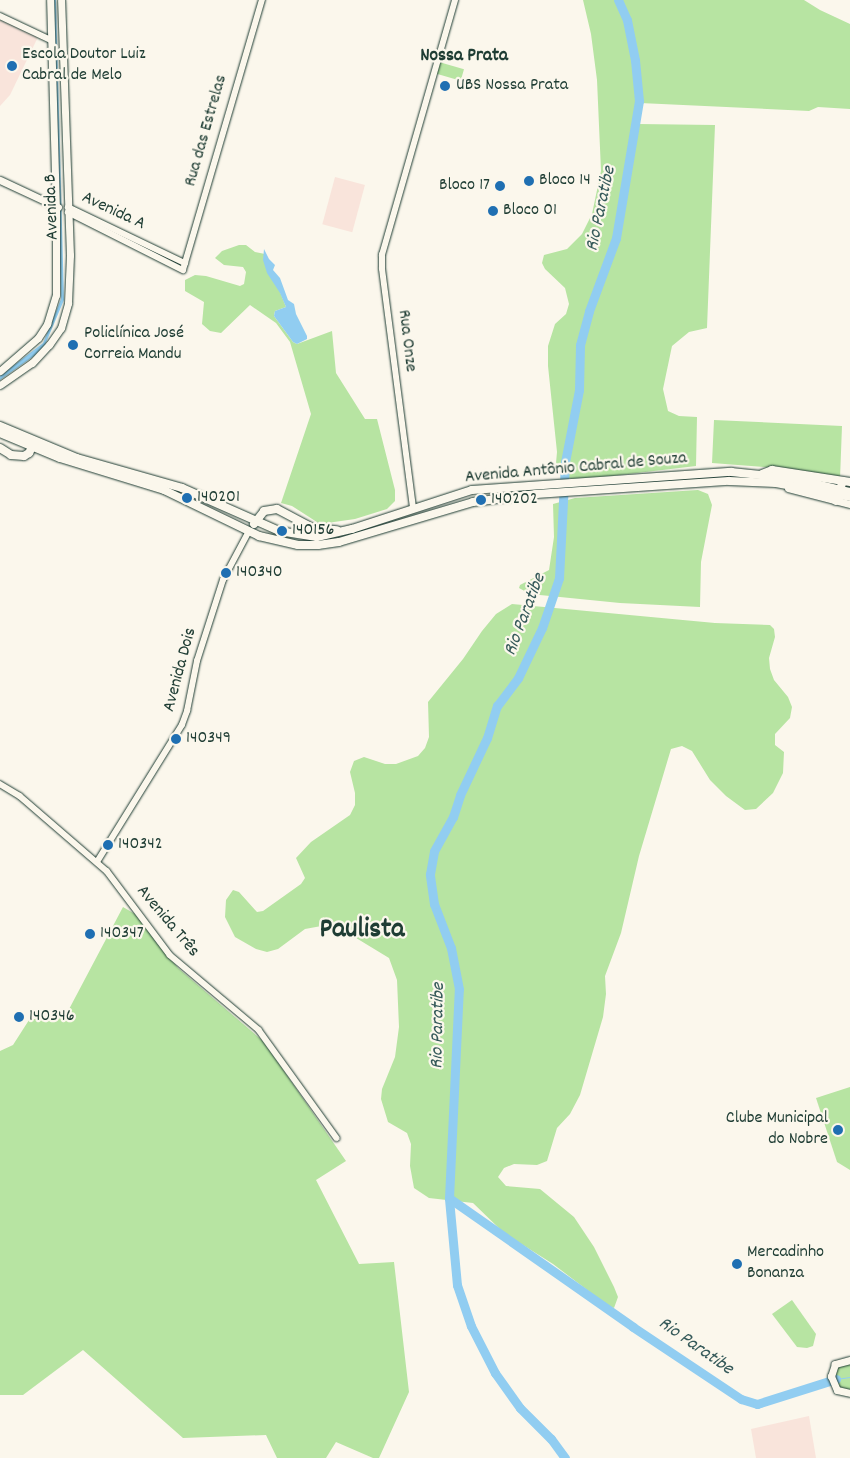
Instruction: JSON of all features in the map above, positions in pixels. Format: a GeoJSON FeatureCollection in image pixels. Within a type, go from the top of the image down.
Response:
{"type":"FeatureCollection","features":[{"type":"Feature","properties":{"kind":"main road","name":"Avenida B"},"geometry":{"type":"LineString","coordinates":[[0,371],[38,338],[47,324],[56,301],[57,204],[50,0]]}},
{"type":"Feature","properties":{"kind":"main road","name":"Avenida B"},"geometry":{"type":"LineString","coordinates":[[0,385],[42,354],[61,328],[68,303],[70,284],[61,0]]}},
{"type":"Feature","properties":{"kind":"main road","name":"Avenida A"},"geometry":{"type":"LineString","coordinates":[[0,175],[67,209]]}},
{"type":"Feature","properties":{"kind":"main road","name":"Avenida A"},"geometry":{"type":"LineString","coordinates":[[0,180],[57,204]]}},
{"type":"Feature","properties":{"kind":"main road","name":"Avenida Antônio Cabral de Souza"},"geometry":{"type":"LineString","coordinates":[[0,426],[33,444],[172,493],[249,531],[291,544],[318,546],[353,538],[474,502],[552,493],[714,481],[776,484],[850,497]]}},
{"type":"Feature","properties":{"kind":"main road","name":"Avenida Antônio Cabral de Souza"},"geometry":{"type":"LineString","coordinates":[[0,433],[76,458],[182,488],[279,531],[316,537],[352,529],[472,490],[707,473],[762,474],[838,495],[850,492]]}},
{"type":"Feature","properties":{"kind":"main road"},"geometry":{"type":"LineString","coordinates":[[0,448],[18,457],[29,453],[33,444]]}},
{"type":"Feature","properties":{"kind":"main road"},"geometry":{"type":"LineString","coordinates":[[762,474],[772,470],[846,482],[838,495],[850,504]]}},
{"type":"Feature","properties":{"kind":"main road"},"geometry":{"type":"LineString","coordinates":[[429,503],[432,513],[439,518]]}},
{"type":"Feature","properties":{"kind":"main road"},"geometry":{"type":"LineString","coordinates":[[249,531],[264,511],[277,509],[319,530],[352,529]]}},
{"type":"Feature","properties":{"kind":"main road"},"geometry":{"type":"LineString","coordinates":[[849,1359],[836,1364],[830,1376],[834,1386],[846,1393],[850,1402]]}},
{"type":"Feature","properties":{"kind":"street","name":"Rua das Estrelas"},"geometry":{"type":"LineString","coordinates":[[183,270],[262,0]]}},
{"type":"Feature","properties":{"kind":"street","name":"Rua Onze"},"geometry":{"type":"LineString","coordinates":[[413,508],[382,269],[382,247],[455,0]]}},
{"type":"Feature","properties":{"kind":"street"},"geometry":{"type":"LineString","coordinates":[[0,16],[51,40]]}},
{"type":"Feature","properties":{"kind":"street","name":"Avenida A"},"geometry":{"type":"LineString","coordinates":[[67,209],[185,263]]}},
{"type":"Feature","properties":{"kind":"street","name":"Avenida A"},"geometry":{"type":"LineString","coordinates":[[67,209],[183,270]]}},
{"type":"Feature","properties":{"kind":"street","name":"Avenida Dois"},"geometry":{"type":"LineString","coordinates":[[97,862],[182,725],[187,711],[197,661],[223,580],[249,531]]}},
{"type":"Feature","properties":{"kind":"street","name":"Avenida Três"},"geometry":{"type":"LineString","coordinates":[[0,784],[20,796],[97,862],[170,954],[240,1013],[266,1038],[337,1138]]}},
{"type":"Feature","properties":{"kind":"shaded area","name":"Escola Doutor Luiz Cabral de Melo"},"geometry":{"type":"Polygon","coordinates":[[[0,19],[38,37],[10,95],[0,106],[0,19]]]}},
{"type":"Feature","properties":{"kind":"shaded area"},"geometry":{"type":"Polygon","coordinates":[[[335,177],[365,185],[352,232],[322,224],[335,177]]]}},
{"type":"Feature","properties":{"kind":"shaded area"},"geometry":{"type":"Polygon","coordinates":[[[809,1416],[816,1458],[756,1458],[751,1429],[809,1416]]]}},
{"type":"Feature","properties":{"kind":"green space"},"geometry":{"type":"Polygon","coordinates":[[[583,0],[804,0],[850,24],[850,109],[818,107],[809,111],[640,103],[638,124],[715,125],[707,328],[689,332],[672,346],[663,389],[668,411],[679,416],[697,417],[696,466],[578,480],[564,477],[556,463],[557,452],[548,366],[548,346],[555,324],[566,314],[569,304],[565,288],[545,269],[542,263],[544,255],[567,249],[582,234],[592,214],[601,171],[597,80],[591,34],[583,0]]]}},
{"type":"Feature","properties":{"kind":"green space"},"geometry":{"type":"Polygon","coordinates":[[[439,62],[464,69],[461,81],[436,74],[439,62]]]}},
{"type":"Feature","properties":{"kind":"green space"},"geometry":{"type":"Polygon","coordinates":[[[239,245],[246,245],[255,252],[265,254],[286,307],[275,311],[274,316],[293,342],[297,344],[332,331],[336,373],[365,419],[377,419],[395,490],[395,501],[387,509],[355,519],[320,524],[292,506],[281,503],[311,414],[290,342],[276,323],[250,305],[221,333],[210,331],[202,324],[204,302],[185,291],[185,280],[195,275],[206,276],[240,286],[244,284],[246,272],[243,267],[224,265],[215,258],[222,251],[239,245]]]}},
{"type":"Feature","properties":{"kind":"green space"},"geometry":{"type":"Polygon","coordinates":[[[714,420],[842,426],[840,479],[764,467],[712,463],[714,420]]]}},
{"type":"Feature","properties":{"kind":"green space"},"geometry":{"type":"Polygon","coordinates":[[[698,490],[708,494],[712,505],[701,562],[700,607],[620,603],[530,594],[519,588],[520,585],[549,570],[554,537],[553,504],[575,498],[698,490]]]}},
{"type":"Feature","properties":{"kind":"green space"},"geometry":{"type":"Polygon","coordinates":[[[512,604],[715,623],[770,625],[774,629],[775,637],[769,658],[770,669],[774,680],[788,697],[792,707],[790,718],[775,734],[775,745],[784,752],[783,773],[773,793],[756,809],[745,810],[726,796],[710,780],[692,751],[682,746],[671,749],[639,856],[621,933],[605,976],[606,994],[603,1017],[580,1095],[570,1114],[557,1128],[547,1161],[537,1165],[514,1164],[504,1168],[498,1177],[506,1186],[540,1189],[574,1217],[594,1247],[614,1287],[618,1297],[614,1308],[607,1305],[553,1264],[504,1233],[473,1203],[429,1198],[414,1188],[410,1166],[411,1144],[407,1133],[388,1122],[381,1099],[382,1089],[395,1057],[399,1027],[397,980],[389,958],[338,927],[327,925],[305,929],[278,949],[267,952],[256,949],[235,937],[225,917],[226,900],[233,890],[239,892],[257,912],[263,911],[301,884],[305,878],[296,858],[311,842],[350,815],[355,805],[355,793],[350,772],[354,761],[364,757],[385,764],[396,764],[418,756],[425,748],[429,737],[428,702],[496,614],[512,604]]]}},
{"type":"Feature","properties":{"kind":"green space"},"geometry":{"type":"Polygon","coordinates":[[[123,907],[135,914],[178,968],[264,1042],[346,1161],[316,1180],[359,1264],[394,1262],[409,1392],[379,1458],[373,1458],[336,1442],[326,1458],[277,1458],[266,1435],[183,1438],[83,1350],[23,1395],[0,1395],[0,1051],[13,1045],[29,1020],[67,1013],[123,907]]]}},
{"type":"Feature","properties":{"kind":"green space","name":"Clube Municipal do Nobre"},"geometry":{"type":"Polygon","coordinates":[[[850,1087],[850,1170],[837,1162],[816,1098],[850,1087]]]}},
{"type":"Feature","properties":{"kind":"green space"},"geometry":{"type":"Polygon","coordinates":[[[792,1300],[816,1334],[813,1346],[807,1348],[797,1347],[772,1314],[792,1300]]]}},
{"type":"Feature","properties":{"kind":"green space"},"geometry":{"type":"Polygon","coordinates":[[[850,1362],[850,1391],[838,1388],[833,1372],[837,1366],[850,1362]]]}},
{"type":"Feature","properties":{"kind":"water"},"geometry":{"type":"Polygon","coordinates":[[[53,0],[56,0],[64,300],[45,345],[34,356],[0,380],[0,376],[43,343],[61,299],[53,0]]]}},
{"type":"Feature","properties":{"kind":"water"},"geometry":{"type":"Polygon","coordinates":[[[264,249],[269,259],[275,265],[273,270],[280,278],[288,300],[294,304],[296,314],[307,336],[307,339],[297,344],[293,342],[274,316],[275,311],[286,307],[280,293],[267,273],[263,260],[264,249]]]}},
{"type":"Feature","properties":{"kind":"waterway","name":"Rio Paratibe"},"geometry":{"type":"LineString","coordinates":[[565,1458],[551,1439],[520,1408],[495,1373],[471,1326],[457,1285],[449,1198],[459,989],[451,948],[434,904],[430,874],[434,851],[453,817],[460,795],[487,738],[497,706],[518,678],[542,628],[559,578],[565,462],[579,390],[580,345],[589,311],[616,238],[639,101],[635,60],[627,20],[618,0]]}},
{"type":"Feature","properties":{"kind":"waterway","name":"Rio Paratibe"},"geometry":{"type":"LineString","coordinates":[[449,1198],[633,1327],[741,1399],[757,1404],[836,1379]]}},
{"type":"Feature","properties":{"kind":"waterway"},"geometry":{"type":"LineString","coordinates":[[836,1379],[850,1377]]}},
{"type":"Feature","properties":{"kind":"place","name":"Escola Doutor Luiz Cabral de Melo"},"geometry":{"type":"Point","coordinates":[12,66]}},
{"type":"Feature","properties":{"kind":"place","name":"UBS Nossa Prata"},"geometry":{"type":"Point","coordinates":[445,86]}},
{"type":"Feature","properties":{"kind":"place","name":"Bloco 14"},"geometry":{"type":"Point","coordinates":[529,181]}},
{"type":"Feature","properties":{"kind":"place","name":"Bloco 17"},"geometry":{"type":"Point","coordinates":[500,186]}},
{"type":"Feature","properties":{"kind":"place","name":"Bloco 01"},"geometry":{"type":"Point","coordinates":[493,211]}},
{"type":"Feature","properties":{"kind":"place","name":"Policlínica José Correia Mandu"},"geometry":{"type":"Point","coordinates":[73,345]}},
{"type":"Feature","properties":{"kind":"place","name":"140201"},"geometry":{"type":"Point","coordinates":[187,498]}},
{"type":"Feature","properties":{"kind":"place","name":"140202"},"geometry":{"type":"Point","coordinates":[481,500]}},
{"type":"Feature","properties":{"kind":"place","name":"140156"},"geometry":{"type":"Point","coordinates":[282,531]}},
{"type":"Feature","properties":{"kind":"place","name":"140340"},"geometry":{"type":"Point","coordinates":[226,573]}},
{"type":"Feature","properties":{"kind":"place","name":"140349"},"geometry":{"type":"Point","coordinates":[176,739]}},
{"type":"Feature","properties":{"kind":"place","name":"140342"},"geometry":{"type":"Point","coordinates":[108,845]}},
{"type":"Feature","properties":{"kind":"place","name":"140347"},"geometry":{"type":"Point","coordinates":[90,934]}},
{"type":"Feature","properties":{"kind":"place","name":"140346"},"geometry":{"type":"Point","coordinates":[19,1017]}},
{"type":"Feature","properties":{"kind":"place","name":"Clube Municipal do Nobre"},"geometry":{"type":"Point","coordinates":[838,1130]}},
{"type":"Feature","properties":{"kind":"place","name":"Mercadinho Bonanza"},"geometry":{"type":"Point","coordinates":[737,1264]}},
{"type":"Feature","properties":{"kind":"district","name":"Nossa Prata"},"geometry":{"type":"Point","coordinates":[464,57]}},
{"type":"Feature","properties":{"kind":"district","name":"Paulista"},"geometry":{"type":"Point","coordinates":[362,931]}}]}
